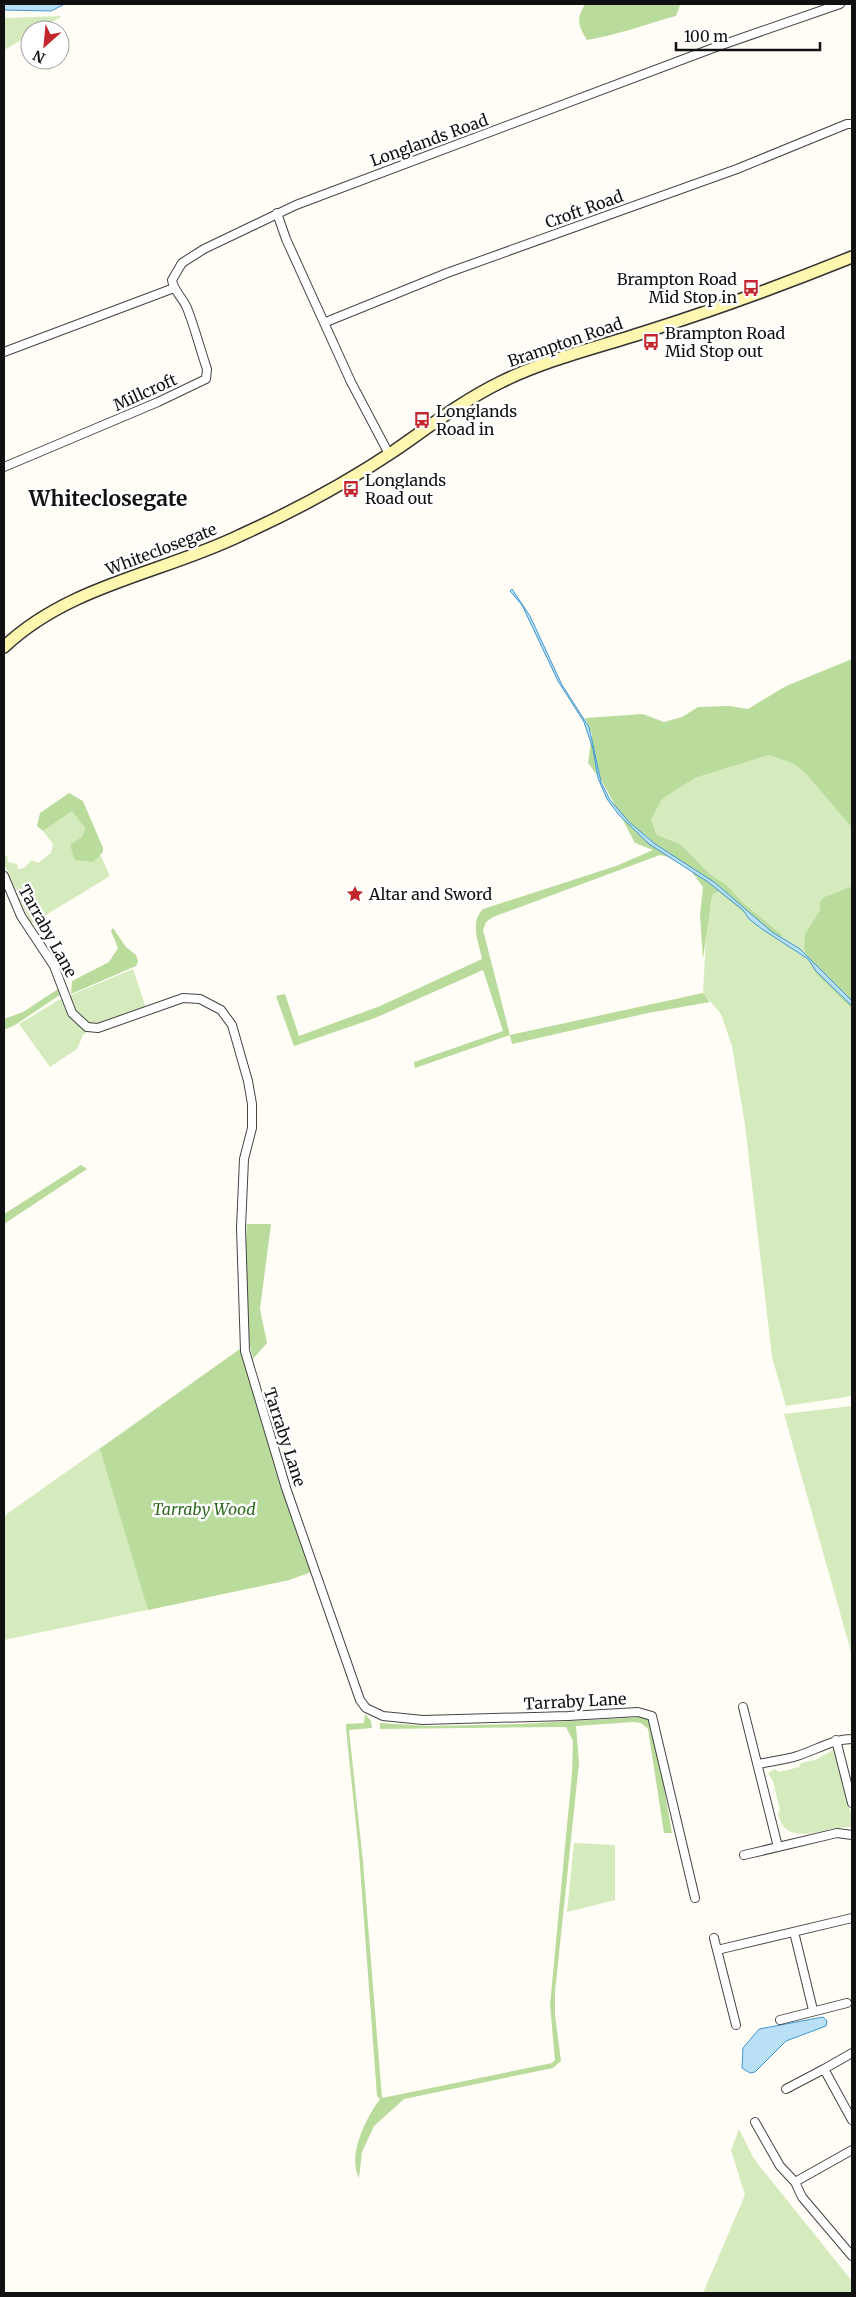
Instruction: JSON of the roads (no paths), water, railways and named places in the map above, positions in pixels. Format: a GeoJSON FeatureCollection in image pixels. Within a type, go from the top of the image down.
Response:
{"type":"FeatureCollection","features":[{"type":"Feature","properties":{"kind":"main road","name":"Brampton Road"},"geometry":{"type":"LineString","coordinates":[[334,487],[388,454],[462,404],[504,380],[550,363],[721,308],[852,257]]}},
{"type":"Feature","properties":{"kind":"main road","name":"Whiteclosegate"},"geometry":{"type":"LineString","coordinates":[[4,647],[45,616],[73,601],[240,536],[334,487]]}},
{"type":"Feature","properties":{"kind":"street","name":"Longlands Road"},"geometry":{"type":"LineString","coordinates":[[277,214],[387,169],[840,4]]}},
{"type":"Feature","properties":{"kind":"street","name":"Croft Road"},"geometry":{"type":"LineString","coordinates":[[326,322],[447,273],[737,168],[847,124],[852,124]]}},
{"type":"Feature","properties":{"kind":"street"},"geometry":{"type":"LineString","coordinates":[[4,352],[174,288],[172,280],[174,274],[189,258],[230,235],[277,214],[286,239],[326,322],[367,416],[388,454]]}},
{"type":"Feature","properties":{"kind":"street","name":"Millcroft"},"geometry":{"type":"LineString","coordinates":[[4,467],[158,402],[206,379],[207,369],[188,310],[174,288]]}},
{"type":"Feature","properties":{"kind":"street","name":"Tarraby Lane"},"geometry":{"type":"LineString","coordinates":[[4,876],[21,916],[54,966],[72,1012],[87,1028],[98,1028],[183,998],[193,998],[207,1002],[221,1010],[232,1025],[248,1081],[253,1114],[241,1185],[242,1297],[245,1352],[286,1488],[360,1700],[366,1708],[383,1716],[423,1720],[638,1712],[652,1716],[695,1898]]}},
{"type":"Feature","properties":{"kind":"street"},"geometry":{"type":"LineString","coordinates":[[743,1707],[778,1847]]}},
{"type":"Feature","properties":{"kind":"street"},"geometry":{"type":"LineString","coordinates":[[758,1764],[794,1757],[836,1740],[852,1739]]}},
{"type":"Feature","properties":{"kind":"street"},"geometry":{"type":"LineString","coordinates":[[836,1740],[852,1803]]}},
{"type":"Feature","properties":{"kind":"street"},"geometry":{"type":"LineString","coordinates":[[744,1855],[837,1833],[852,1835]]}},
{"type":"Feature","properties":{"kind":"street"},"geometry":{"type":"LineString","coordinates":[[717,1950],[852,1918]]}},
{"type":"Feature","properties":{"kind":"street"},"geometry":{"type":"LineString","coordinates":[[794,1932],[813,2010]]}},
{"type":"Feature","properties":{"kind":"street"},"geometry":{"type":"LineString","coordinates":[[714,1938],[736,2026]]}},
{"type":"Feature","properties":{"kind":"street"},"geometry":{"type":"LineString","coordinates":[[780,2020],[813,2010],[847,2003]]}},
{"type":"Feature","properties":{"kind":"street"},"geometry":{"type":"LineString","coordinates":[[786,2089],[852,2053]]}},
{"type":"Feature","properties":{"kind":"street"},"geometry":{"type":"LineString","coordinates":[[824,2069],[852,2120]]}},
{"type":"Feature","properties":{"kind":"street"},"geometry":{"type":"LineString","coordinates":[[755,2122],[780,2166],[794,2182],[802,2197],[852,2254]]}},
{"type":"Feature","properties":{"kind":"street"},"geometry":{"type":"LineString","coordinates":[[794,2182],[852,2150]]}},
{"type":"Feature","properties":{"kind":"water"},"geometry":{"type":"Polygon","coordinates":[[[4,4],[65,4],[51,11],[4,10],[4,4]]]}},
{"type":"Feature","properties":{"kind":"water"},"geometry":{"type":"Polygon","coordinates":[[[512,589],[530,616],[562,685],[589,727],[601,782],[610,800],[629,822],[655,844],[714,882],[772,932],[800,949],[852,1001],[852,1006],[816,971],[808,959],[749,919],[743,910],[708,882],[649,844],[619,815],[607,799],[598,778],[593,749],[584,722],[558,681],[522,605],[510,591],[512,589]]]}},
{"type":"Feature","properties":{"kind":"water"},"geometry":{"type":"Polygon","coordinates":[[[823,2017],[827,2021],[826,2026],[786,2041],[755,2072],[750,2073],[742,2068],[743,2048],[759,2029],[823,2017]]]}},
{"type":"Feature","properties":{"kind":"place","name":"Brampton Road Mid Stop in"},"geometry":{"type":"Point","coordinates":[751,288]}},
{"type":"Feature","properties":{"kind":"place","name":"Brampton Road Mid Stop out"},"geometry":{"type":"Point","coordinates":[651,342]}},
{"type":"Feature","properties":{"kind":"place","name":"Longlands Road in"},"geometry":{"type":"Point","coordinates":[422,420]}},
{"type":"Feature","properties":{"kind":"place","name":"Longlands Road out"},"geometry":{"type":"Point","coordinates":[351,489]}},
{"type":"Feature","properties":{"kind":"place","name":"Altar and Sword"},"geometry":{"type":"Point","coordinates":[355,894]}},
{"type":"Feature","properties":{"kind":"district","name":"Whiteclosegate"},"geometry":{"type":"Point","coordinates":[108,498]}},
{"type":"Feature","properties":{"kind":"park label","name":"Tarraby Wood"},"geometry":{"type":"Point","coordinates":[204,1509]}}]}
